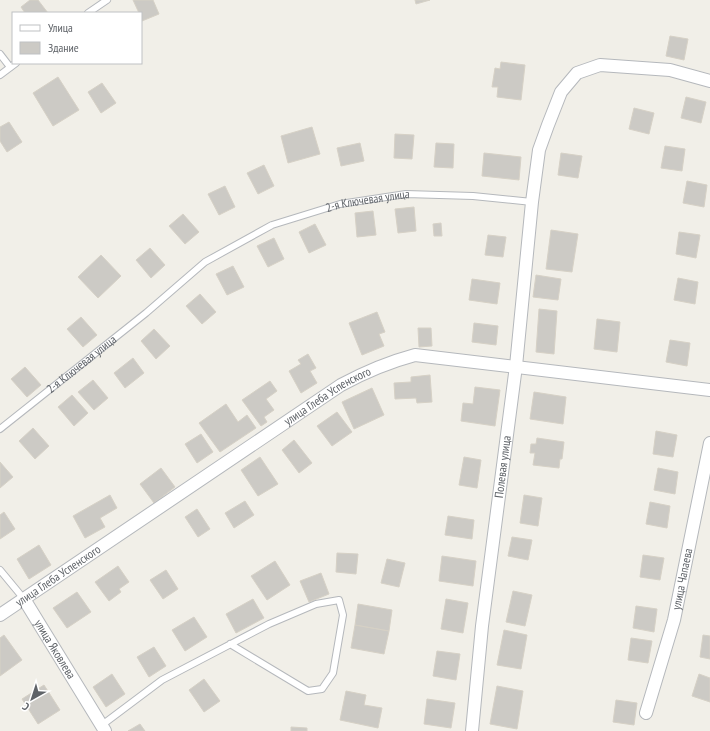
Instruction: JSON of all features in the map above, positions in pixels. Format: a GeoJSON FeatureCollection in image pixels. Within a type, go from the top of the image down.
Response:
{"type":"FeatureCollection","features":[{"type":"Feature","properties":{"kind":"street"},"geometry":{"type":"LineString","coordinates":[[532,202],[539,150],[545,131],[561,92],[577,73],[600,65],[670,70],[710,80]]}},
{"type":"Feature","properties":{"kind":"street","name":"Полевая улица"},"geometry":{"type":"LineString","coordinates":[[472,731],[482,626],[516,366],[532,202]]}},
{"type":"Feature","properties":{"kind":"street","name":"улица Глеба Успенского"},"geometry":{"type":"LineString","coordinates":[[0,615],[341,384],[391,362],[415,355],[710,390]]}},
{"type":"Feature","properties":{"kind":"street","name":"улица Чапаева"},"geometry":{"type":"LineString","coordinates":[[646,713],[674,620],[710,443]]}},
{"type":"Feature","properties":{"kind":"street","name":"улица Яковлева"},"geometry":{"type":"LineString","coordinates":[[24,599],[104,728]]}},
{"type":"Feature","properties":{"kind":"lane"},"geometry":{"type":"LineString","coordinates":[[89,12],[107,0]]}},
{"type":"Feature","properties":{"kind":"lane"},"geometry":{"type":"LineString","coordinates":[[0,54],[10,67]]}},
{"type":"Feature","properties":{"kind":"lane"},"geometry":{"type":"LineString","coordinates":[[0,75],[14,64]]}},
{"type":"Feature","properties":{"kind":"lane","name":"2-я Ключевая улица"},"geometry":{"type":"LineString","coordinates":[[0,429],[146,313],[205,262],[272,225],[340,204],[406,194],[473,196],[532,202]]}},
{"type":"Feature","properties":{"kind":"lane","name":"улица Яковлева"},"geometry":{"type":"LineString","coordinates":[[0,570],[24,599]]}},
{"type":"Feature","properties":{"kind":"lane"},"geometry":{"type":"LineString","coordinates":[[104,728],[162,680],[230,644],[269,624],[316,604],[339,600],[343,615],[333,674],[322,689],[308,691],[230,644]]}},
{"type":"Feature","properties":{"kind":"building"},"geometry":{"type":"Polygon","coordinates":[[[30,0],[38,0],[47,12],[24,12],[21,7],[30,0]]]}},
{"type":"Feature","properties":{"kind":"building"},"geometry":{"type":"Polygon","coordinates":[[[133,0],[153,0],[159,14],[142,21],[142,12],[139,12],[133,0]]]}},
{"type":"Feature","properties":{"kind":"building"},"geometry":{"type":"Polygon","coordinates":[[[415,0],[430,0],[416,4],[415,0]]]}},
{"type":"Feature","properties":{"kind":"building"},"geometry":{"type":"Polygon","coordinates":[[[670,36],[688,39],[684,60],[666,56],[670,36]]]}},
{"type":"Feature","properties":{"kind":"building"},"geometry":{"type":"Polygon","coordinates":[[[501,62],[525,65],[521,100],[497,97],[498,87],[492,87],[495,68],[500,69],[501,62]]]}},
{"type":"Feature","properties":{"kind":"building"},"geometry":{"type":"Polygon","coordinates":[[[58,77],[79,110],[53,126],[33,93],[58,77]]]}},
{"type":"Feature","properties":{"kind":"building"},"geometry":{"type":"Polygon","coordinates":[[[102,83],[116,103],[101,113],[88,92],[102,83]]]}},
{"type":"Feature","properties":{"kind":"building"},"geometry":{"type":"Polygon","coordinates":[[[686,97],[706,102],[701,123],[681,118],[686,97]]]}},
{"type":"Feature","properties":{"kind":"building"},"geometry":{"type":"Polygon","coordinates":[[[634,108],[654,113],[649,134],[629,129],[634,108]]]}},
{"type":"Feature","properties":{"kind":"building"},"geometry":{"type":"Polygon","coordinates":[[[9,122],[22,142],[7,152],[0,141],[0,127],[9,122]]]}},
{"type":"Feature","properties":{"kind":"building"},"geometry":{"type":"Polygon","coordinates":[[[312,127],[320,154],[288,163],[281,136],[312,127]]]}},
{"type":"Feature","properties":{"kind":"building"},"geometry":{"type":"Polygon","coordinates":[[[395,134],[414,135],[412,159],[394,158],[395,134]]]}},
{"type":"Feature","properties":{"kind":"building"},"geometry":{"type":"Polygon","coordinates":[[[360,143],[364,161],[341,166],[337,148],[360,143]]]}},
{"type":"Feature","properties":{"kind":"building"},"geometry":{"type":"Polygon","coordinates":[[[436,143],[454,144],[453,168],[434,167],[436,143]]]}},
{"type":"Feature","properties":{"kind":"building"},"geometry":{"type":"Polygon","coordinates":[[[665,146],[685,149],[682,171],[661,168],[665,146]]]}},
{"type":"Feature","properties":{"kind":"building"},"geometry":{"type":"Polygon","coordinates":[[[484,153],[521,157],[519,180],[482,176],[484,153]]]}},
{"type":"Feature","properties":{"kind":"building"},"geometry":{"type":"Polygon","coordinates":[[[561,153],[582,156],[578,178],[558,175],[561,153]]]}},
{"type":"Feature","properties":{"kind":"building"},"geometry":{"type":"Polygon","coordinates":[[[264,165],[274,186],[258,194],[247,173],[264,165]]]}},
{"type":"Feature","properties":{"kind":"building"},"geometry":{"type":"Polygon","coordinates":[[[687,181],[707,185],[704,207],[683,203],[687,181]]]}},
{"type":"Feature","properties":{"kind":"building"},"geometry":{"type":"Polygon","coordinates":[[[225,186],[235,207],[219,215],[208,194],[225,186]]]}},
{"type":"Feature","properties":{"kind":"building"},"geometry":{"type":"Polygon","coordinates":[[[414,207],[416,231],[398,233],[395,209],[414,207]]]}},
{"type":"Feature","properties":{"kind":"building"},"geometry":{"type":"Polygon","coordinates":[[[373,211],[376,235],[357,237],[355,213],[373,211]]]}},
{"type":"Feature","properties":{"kind":"building"},"geometry":{"type":"Polygon","coordinates":[[[183,214],[199,232],[185,244],[169,226],[183,214]]]}},
{"type":"Feature","properties":{"kind":"building"},"geometry":{"type":"Polygon","coordinates":[[[441,223],[442,236],[434,236],[433,224],[441,223]]]}},
{"type":"Feature","properties":{"kind":"building"},"geometry":{"type":"Polygon","coordinates":[[[315,224],[326,245],[309,253],[299,232],[315,224]]]}},
{"type":"Feature","properties":{"kind":"building"},"geometry":{"type":"Polygon","coordinates":[[[551,230],[578,234],[572,272],[546,269],[551,230]]]}},
{"type":"Feature","properties":{"kind":"building"},"geometry":{"type":"Polygon","coordinates":[[[679,232],[700,235],[696,258],[676,254],[679,232]]]}},
{"type":"Feature","properties":{"kind":"building"},"geometry":{"type":"Polygon","coordinates":[[[488,235],[506,237],[503,257],[485,255],[488,235]]]}},
{"type":"Feature","properties":{"kind":"building"},"geometry":{"type":"Polygon","coordinates":[[[274,238],[284,259],[268,267],[257,246],[274,238]]]}},
{"type":"Feature","properties":{"kind":"building"},"geometry":{"type":"Polygon","coordinates":[[[150,248],[165,265],[151,278],[136,260],[150,248]]]}},
{"type":"Feature","properties":{"kind":"building"},"geometry":{"type":"Polygon","coordinates":[[[101,255],[121,276],[98,298],[78,277],[101,255]]]}},
{"type":"Feature","properties":{"kind":"building"},"geometry":{"type":"Polygon","coordinates":[[[233,266],[244,287],[227,295],[216,274],[233,266]]]}},
{"type":"Feature","properties":{"kind":"building"},"geometry":{"type":"Polygon","coordinates":[[[536,275],[561,279],[558,300],[533,297],[536,275]]]}},
{"type":"Feature","properties":{"kind":"building"},"geometry":{"type":"Polygon","coordinates":[[[678,278],[698,282],[695,304],[674,300],[678,278]]]}},
{"type":"Feature","properties":{"kind":"building"},"geometry":{"type":"Polygon","coordinates":[[[472,279],[500,283],[497,304],[469,300],[472,279]]]}},
{"type":"Feature","properties":{"kind":"building"},"geometry":{"type":"Polygon","coordinates":[[[200,294],[216,312],[202,324],[186,306],[200,294]]]}},
{"type":"Feature","properties":{"kind":"building"},"geometry":{"type":"Polygon","coordinates":[[[539,309],[557,311],[554,354],[536,352],[539,309]]]}},
{"type":"Feature","properties":{"kind":"building"},"geometry":{"type":"Polygon","coordinates":[[[377,312],[385,332],[379,334],[384,346],[362,355],[349,323],[377,312]]]}},
{"type":"Feature","properties":{"kind":"building"},"geometry":{"type":"Polygon","coordinates":[[[81,317],[97,335],[83,347],[67,329],[81,317]]]}},
{"type":"Feature","properties":{"kind":"building"},"geometry":{"type":"Polygon","coordinates":[[[597,319],[620,322],[617,352],[594,349],[597,319]]]}},
{"type":"Feature","properties":{"kind":"building"},"geometry":{"type":"Polygon","coordinates":[[[474,323],[498,326],[496,345],[472,342],[474,323]]]}},
{"type":"Feature","properties":{"kind":"building"},"geometry":{"type":"Polygon","coordinates":[[[418,328],[431,328],[432,346],[419,347],[418,328]]]}},
{"type":"Feature","properties":{"kind":"building"},"geometry":{"type":"Polygon","coordinates":[[[154,329],[170,346],[156,359],[141,341],[154,329]]]}},
{"type":"Feature","properties":{"kind":"building"},"geometry":{"type":"Polygon","coordinates":[[[670,340],[690,343],[687,366],[666,362],[670,340]]]}},
{"type":"Feature","properties":{"kind":"building"},"geometry":{"type":"Polygon","coordinates":[[[308,354],[316,368],[310,371],[317,383],[301,393],[289,371],[301,364],[298,360],[308,354]]]}},
{"type":"Feature","properties":{"kind":"building"},"geometry":{"type":"Polygon","coordinates":[[[133,358],[144,373],[125,388],[114,373],[133,358]]]}},
{"type":"Feature","properties":{"kind":"building"},"geometry":{"type":"Polygon","coordinates":[[[25,367],[41,385],[27,397],[11,379],[25,367]]]}},
{"type":"Feature","properties":{"kind":"building"},"geometry":{"type":"Polygon","coordinates":[[[430,375],[432,402],[417,403],[416,398],[395,399],[394,383],[411,382],[411,377],[430,375]]]}},
{"type":"Feature","properties":{"kind":"building"},"geometry":{"type":"Polygon","coordinates":[[[93,380],[108,398],[94,410],[78,392],[93,380]]]}},
{"type":"Feature","properties":{"kind":"building"},"geometry":{"type":"Polygon","coordinates":[[[270,381],[277,391],[266,399],[274,410],[264,417],[267,422],[261,426],[242,400],[270,381]]]}},
{"type":"Feature","properties":{"kind":"building"},"geometry":{"type":"Polygon","coordinates":[[[475,387],[500,390],[495,426],[461,421],[463,403],[473,404],[475,387]]]}},
{"type":"Feature","properties":{"kind":"building"},"geometry":{"type":"Polygon","coordinates":[[[372,388],[384,415],[354,429],[342,402],[372,388]]]}},
{"type":"Feature","properties":{"kind":"building"},"geometry":{"type":"Polygon","coordinates":[[[534,392],[566,397],[563,424],[530,419],[534,392]]]}},
{"type":"Feature","properties":{"kind":"building"},"geometry":{"type":"Polygon","coordinates":[[[72,395],[88,413],[74,426],[58,407],[72,395]]]}},
{"type":"Feature","properties":{"kind":"building"},"geometry":{"type":"Polygon","coordinates":[[[226,404],[238,422],[247,415],[256,428],[220,452],[199,423],[226,404]]]}},
{"type":"Feature","properties":{"kind":"building"},"geometry":{"type":"Polygon","coordinates":[[[337,412],[352,432],[332,446],[317,426],[337,412]]]}},
{"type":"Feature","properties":{"kind":"building"},"geometry":{"type":"Polygon","coordinates":[[[33,428],[49,446],[35,459],[19,441],[33,428]]]}},
{"type":"Feature","properties":{"kind":"building"},"geometry":{"type":"Polygon","coordinates":[[[656,431],[677,435],[673,457],[653,454],[656,431]]]}},
{"type":"Feature","properties":{"kind":"building"},"geometry":{"type":"Polygon","coordinates":[[[201,434],[213,452],[197,463],[185,444],[201,434]]]}},
{"type":"Feature","properties":{"kind":"building"},"geometry":{"type":"Polygon","coordinates":[[[537,438],[564,442],[562,459],[560,459],[559,468],[533,465],[535,453],[530,453],[531,444],[536,444],[537,438]]]}},
{"type":"Feature","properties":{"kind":"building"},"geometry":{"type":"Polygon","coordinates":[[[294,440],[312,463],[299,473],[282,450],[294,440]]]}},
{"type":"Feature","properties":{"kind":"building"},"geometry":{"type":"Polygon","coordinates":[[[260,457],[278,484],[258,496],[241,470],[260,457]]]}},
{"type":"Feature","properties":{"kind":"building"},"geometry":{"type":"Polygon","coordinates":[[[464,457],[481,460],[477,488],[459,485],[464,457]]]}},
{"type":"Feature","properties":{"kind":"building"},"geometry":{"type":"Polygon","coordinates":[[[0,462],[13,477],[0,488],[0,462]]]}},
{"type":"Feature","properties":{"kind":"building"},"geometry":{"type":"Polygon","coordinates":[[[161,468],[175,487],[154,503],[140,484],[161,468]]]}},
{"type":"Feature","properties":{"kind":"building"},"geometry":{"type":"Polygon","coordinates":[[[658,468],[678,472],[675,494],[654,490],[658,468]]]}},
{"type":"Feature","properties":{"kind":"building"},"geometry":{"type":"Polygon","coordinates":[[[110,495],[117,508],[100,518],[105,527],[85,538],[73,516],[110,495]]]}},
{"type":"Feature","properties":{"kind":"building"},"geometry":{"type":"Polygon","coordinates":[[[524,495],[542,498],[538,526],[520,523],[524,495]]]}},
{"type":"Feature","properties":{"kind":"building"},"geometry":{"type":"Polygon","coordinates":[[[245,501],[254,515],[234,528],[225,513],[245,501]]]}},
{"type":"Feature","properties":{"kind":"building"},"geometry":{"type":"Polygon","coordinates":[[[650,502],[670,506],[667,528],[646,524],[650,502]]]}},
{"type":"Feature","properties":{"kind":"building"},"geometry":{"type":"Polygon","coordinates":[[[197,509],[210,529],[198,537],[185,517],[197,509]]]}},
{"type":"Feature","properties":{"kind":"building"},"geometry":{"type":"Polygon","coordinates":[[[4,512],[15,529],[0,539],[0,515],[4,512]]]}},
{"type":"Feature","properties":{"kind":"building"},"geometry":{"type":"Polygon","coordinates":[[[448,516],[474,520],[472,539],[445,535],[448,516]]]}},
{"type":"Feature","properties":{"kind":"building"},"geometry":{"type":"Polygon","coordinates":[[[512,537],[532,540],[528,560],[508,556],[512,537]]]}},
{"type":"Feature","properties":{"kind":"building"},"geometry":{"type":"Polygon","coordinates":[[[39,545],[51,565],[29,579],[17,559],[39,545]]]}},
{"type":"Feature","properties":{"kind":"building"},"geometry":{"type":"Polygon","coordinates":[[[337,553],[358,554],[356,574],[336,572],[337,553]]]}},
{"type":"Feature","properties":{"kind":"building"},"geometry":{"type":"Polygon","coordinates":[[[643,555],[664,558],[660,580],[640,577],[643,555]]]}},
{"type":"Feature","properties":{"kind":"building"},"geometry":{"type":"Polygon","coordinates":[[[442,556],[476,561],[473,586],[439,581],[442,556]]]}},
{"type":"Feature","properties":{"kind":"building"},"geometry":{"type":"Polygon","coordinates":[[[387,559],[405,563],[399,587],[381,583],[387,559]]]}},
{"type":"Feature","properties":{"kind":"building"},"geometry":{"type":"Polygon","coordinates":[[[275,561],[290,585],[267,600],[251,576],[275,561]]]}},
{"type":"Feature","properties":{"kind":"building"},"geometry":{"type":"Polygon","coordinates":[[[118,566],[129,582],[119,589],[121,592],[109,601],[95,582],[118,566]]]}},
{"type":"Feature","properties":{"kind":"building"},"geometry":{"type":"Polygon","coordinates":[[[166,570],[178,589],[163,599],[150,580],[166,570]]]}},
{"type":"Feature","properties":{"kind":"building"},"geometry":{"type":"Polygon","coordinates":[[[321,573],[329,594],[309,602],[300,581],[321,573]]]}},
{"type":"Feature","properties":{"kind":"building"},"geometry":{"type":"Polygon","coordinates":[[[513,591],[532,595],[525,626],[506,622],[513,591]]]}},
{"type":"Feature","properties":{"kind":"building"},"geometry":{"type":"Polygon","coordinates":[[[77,592],[91,612],[67,628],[53,608],[77,592]]]}},
{"type":"Feature","properties":{"kind":"building"},"geometry":{"type":"Polygon","coordinates":[[[253,599],[264,618],[236,633],[226,614],[253,599]]]}},
{"type":"Feature","properties":{"kind":"building"},"geometry":{"type":"Polygon","coordinates":[[[446,599],[468,603],[463,633],[441,629],[446,599]]]}},
{"type":"Feature","properties":{"kind":"building"},"geometry":{"type":"Polygon","coordinates":[[[358,604],[392,610],[389,631],[355,625],[358,604]]]}},
{"type":"Feature","properties":{"kind":"building"},"geometry":{"type":"Polygon","coordinates":[[[636,606],[657,609],[654,632],[633,628],[636,606]]]}},
{"type":"Feature","properties":{"kind":"building"},"geometry":{"type":"Polygon","coordinates":[[[194,617],[207,637],[185,651],[172,630],[194,617]]]}},
{"type":"Feature","properties":{"kind":"building"},"geometry":{"type":"Polygon","coordinates":[[[355,625],[389,631],[384,654],[351,648],[355,625]]]}},
{"type":"Feature","properties":{"kind":"building"},"geometry":{"type":"Polygon","coordinates":[[[504,630],[527,635],[521,669],[497,665],[504,630]]]}},
{"type":"Feature","properties":{"kind":"building"},"geometry":{"type":"Polygon","coordinates":[[[4,635],[22,660],[0,676],[0,638],[4,635]]]}},
{"type":"Feature","properties":{"kind":"building"},"geometry":{"type":"Polygon","coordinates":[[[703,635],[710,636],[710,659],[700,657],[703,635]]]}},
{"type":"Feature","properties":{"kind":"building"},"geometry":{"type":"Polygon","coordinates":[[[631,638],[652,641],[648,663],[628,660],[631,638]]]}},
{"type":"Feature","properties":{"kind":"building"},"geometry":{"type":"Polygon","coordinates":[[[154,647],[166,666],[149,677],[137,657],[154,647]]]}},
{"type":"Feature","properties":{"kind":"building"},"geometry":{"type":"Polygon","coordinates":[[[437,651],[460,654],[456,680],[433,676],[437,651]]]}},
{"type":"Feature","properties":{"kind":"building"},"geometry":{"type":"Polygon","coordinates":[[[112,674],[125,694],[106,707],[93,687],[112,674]]]}},
{"type":"Feature","properties":{"kind":"building"},"geometry":{"type":"Polygon","coordinates":[[[699,674],[710,678],[710,702],[692,696],[699,674]]]}},
{"type":"Feature","properties":{"kind":"building"},"geometry":{"type":"Polygon","coordinates":[[[204,679],[220,701],[204,712],[189,690],[204,679]]]}},
{"type":"Feature","properties":{"kind":"building"},"geometry":{"type":"Polygon","coordinates":[[[44,685],[60,710],[38,724],[22,699],[44,685]]]}},
{"type":"Feature","properties":{"kind":"building"},"geometry":{"type":"Polygon","coordinates":[[[497,686],[523,691],[517,729],[490,724],[497,686]]]}},
{"type":"Feature","properties":{"kind":"building"},"geometry":{"type":"Polygon","coordinates":[[[346,691],[366,695],[364,705],[382,708],[378,728],[340,720],[346,691]]]}},
{"type":"Feature","properties":{"kind":"building"},"geometry":{"type":"Polygon","coordinates":[[[427,699],[455,703],[451,728],[424,724],[427,699]]]}},
{"type":"Feature","properties":{"kind":"building"},"geometry":{"type":"Polygon","coordinates":[[[616,700],[637,703],[634,725],[613,722],[616,700]]]}},
{"type":"Feature","properties":{"kind":"building"},"geometry":{"type":"Polygon","coordinates":[[[140,724],[145,731],[128,731],[140,724]]]}},
{"type":"Feature","properties":{"kind":"building"},"geometry":{"type":"Polygon","coordinates":[[[291,727],[307,728],[307,731],[291,731],[291,727]]]}}]}
